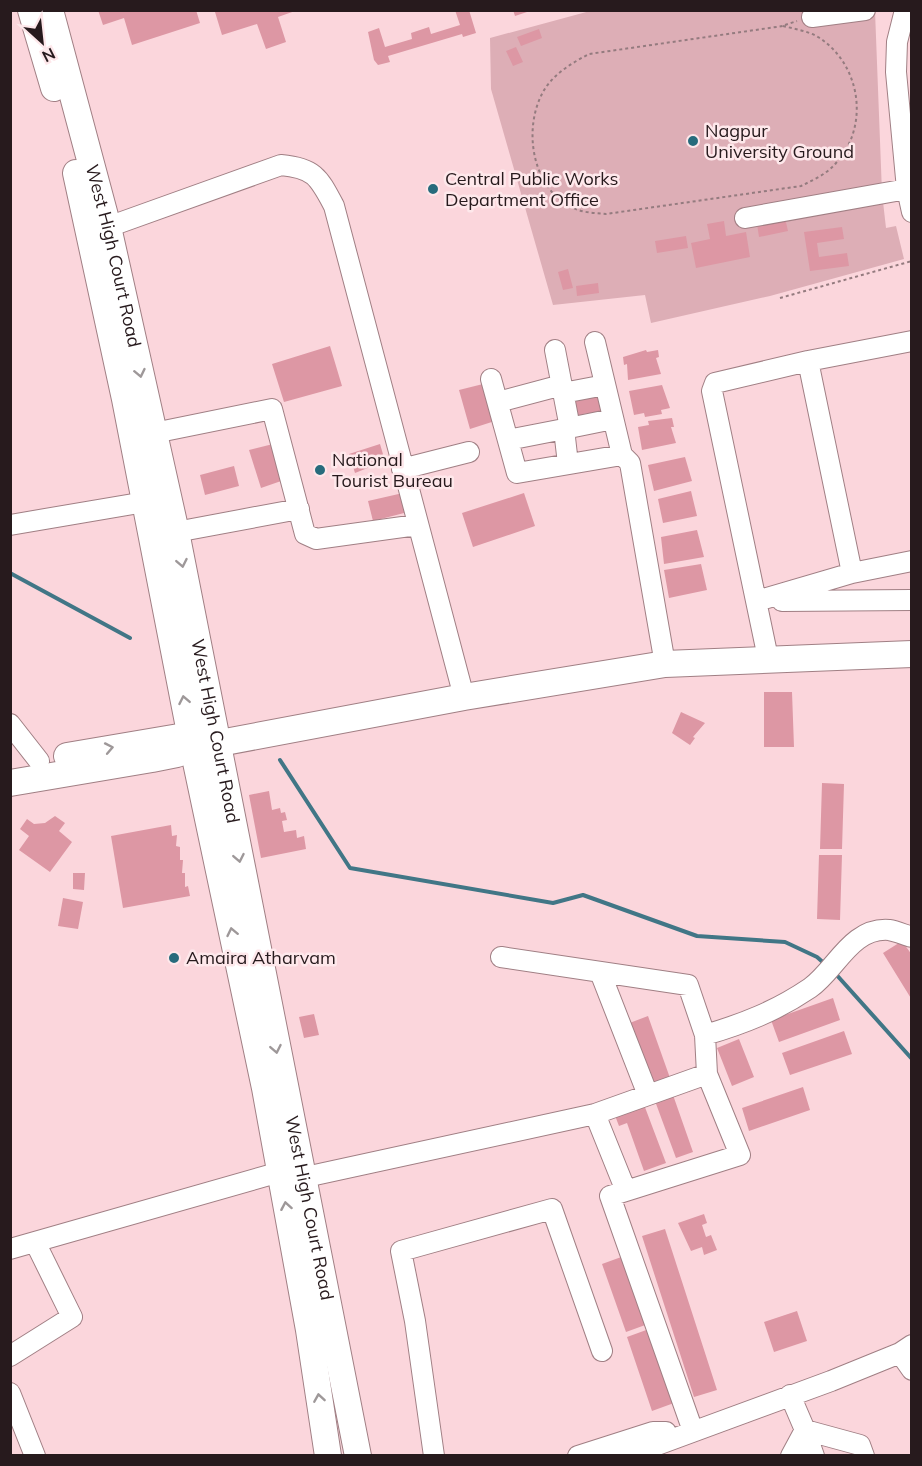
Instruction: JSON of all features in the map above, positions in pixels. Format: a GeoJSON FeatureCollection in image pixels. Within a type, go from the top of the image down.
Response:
{"type":"FeatureCollection","features":[{"type":"Feature","properties":{"kind":"main road","name":"West High Court Road"},"geometry":{"type":"LineString","coordinates":[[31,10],[76,170],[145,502],[205,746],[291,1175],[358,1455]]}},
{"type":"Feature","properties":{"kind":"main road","name":"West High Court Road"},"geometry":{"type":"LineString","coordinates":[[50,10],[108,226],[176,532],[205,746]]}},
{"type":"Feature","properties":{"kind":"main road"},"geometry":{"type":"LineString","coordinates":[[10,783],[160,758],[205,746],[464,697],[665,664],[768,658],[912,654]]}},
{"type":"Feature","properties":{"kind":"main road"},"geometry":{"type":"LineString","coordinates":[[10,766],[162,738],[179,737],[205,746]]}},
{"type":"Feature","properties":{"kind":"main road","name":"West High Court Road"},"geometry":{"type":"LineString","coordinates":[[291,1175],[328,1455]]}},
{"type":"Feature","properties":{"kind":"street"},"geometry":{"type":"LineString","coordinates":[[812,17],[865,10]]}},
{"type":"Feature","properties":{"kind":"street"},"geometry":{"type":"LineString","coordinates":[[905,10],[897,42],[896,72],[907,189],[912,212]]}},
{"type":"Feature","properties":{"kind":"street"},"geometry":{"type":"LineString","coordinates":[[108,226],[281,165],[302,167],[320,179],[334,206],[464,697]]}},
{"type":"Feature","properties":{"kind":"street"},"geometry":{"type":"LineString","coordinates":[[745,218],[907,189]]}},
{"type":"Feature","properties":{"kind":"street"},"geometry":{"type":"LineString","coordinates":[[768,658],[761,600],[712,391],[715,383],[808,361],[912,341]]}},
{"type":"Feature","properties":{"kind":"street"},"geometry":{"type":"LineString","coordinates":[[595,342],[622,455],[630,463],[665,664]]}},
{"type":"Feature","properties":{"kind":"street"},"geometry":{"type":"LineString","coordinates":[[555,350],[567,429],[568,464]]}},
{"type":"Feature","properties":{"kind":"street"},"geometry":{"type":"LineString","coordinates":[[808,361],[852,573]]}},
{"type":"Feature","properties":{"kind":"street"},"geometry":{"type":"LineString","coordinates":[[491,379],[517,473],[622,455]]}},
{"type":"Feature","properties":{"kind":"street"},"geometry":{"type":"LineString","coordinates":[[498,402],[562,389],[605,385]]}},
{"type":"Feature","properties":{"kind":"street"},"geometry":{"type":"LineString","coordinates":[[154,434],[272,409],[305,534],[316,539],[417,525]]}},
{"type":"Feature","properties":{"kind":"street"},"geometry":{"type":"LineString","coordinates":[[508,440],[613,419]]}},
{"type":"Feature","properties":{"kind":"street"},"geometry":{"type":"LineString","coordinates":[[402,469],[469,452]]}},
{"type":"Feature","properties":{"kind":"street"},"geometry":{"type":"LineString","coordinates":[[10,525],[145,502]]}},
{"type":"Feature","properties":{"kind":"street"},"geometry":{"type":"LineString","coordinates":[[176,532],[299,509]]}},
{"type":"Feature","properties":{"kind":"street"},"geometry":{"type":"LineString","coordinates":[[761,600],[852,573],[912,561]]}},
{"type":"Feature","properties":{"kind":"street"},"geometry":{"type":"LineString","coordinates":[[761,600],[912,600]]}},
{"type":"Feature","properties":{"kind":"street"},"geometry":{"type":"LineString","coordinates":[[10,724],[39,761]]}},
{"type":"Feature","properties":{"kind":"street"},"geometry":{"type":"LineString","coordinates":[[705,1035],[756,1020],[812,987],[847,948],[868,935],[889,930],[912,937]]}},
{"type":"Feature","properties":{"kind":"street"},"geometry":{"type":"LineString","coordinates":[[501,957],[688,985],[705,1035],[707,1074],[740,1155],[610,1196],[693,1431]]}},
{"type":"Feature","properties":{"kind":"street"},"geometry":{"type":"LineString","coordinates":[[600,972],[648,1095]]}},
{"type":"Feature","properties":{"kind":"street"},"geometry":{"type":"LineString","coordinates":[[10,1249],[291,1175],[595,1114],[707,1074]]}},
{"type":"Feature","properties":{"kind":"street"},"geometry":{"type":"LineString","coordinates":[[595,1114],[626,1191]]}},
{"type":"Feature","properties":{"kind":"street"},"geometry":{"type":"LineString","coordinates":[[434,1455],[415,1321],[401,1251],[552,1209],[602,1351]]}},
{"type":"Feature","properties":{"kind":"street"},"geometry":{"type":"LineString","coordinates":[[10,1356],[72,1317],[35,1242]]}},
{"type":"Feature","properties":{"kind":"street"},"geometry":{"type":"LineString","coordinates":[[627,1455],[790,1395],[906,1349],[912,1370]]}},
{"type":"Feature","properties":{"kind":"street"},"geometry":{"type":"LineString","coordinates":[[10,1393],[35,1455]]}},
{"type":"Feature","properties":{"kind":"street"},"geometry":{"type":"LineString","coordinates":[[790,1395],[814,1455]]}},
{"type":"Feature","properties":{"kind":"street"},"geometry":{"type":"LineString","coordinates":[[791,1455],[805,1430]]}},
{"type":"Feature","properties":{"kind":"street"},"geometry":{"type":"LineString","coordinates":[[805,1430],[860,1445],[864,1455]]}},
{"type":"Feature","properties":{"kind":"street"},"geometry":{"type":"LineString","coordinates":[[578,1455],[653,1432],[693,1431]]}},
{"type":"Feature","properties":{"kind":"path"},"geometry":{"type":"LineString","coordinates":[[783,26],[817,37],[845,64],[857,99],[854,132],[846,149],[828,170],[801,186],[606,214],[578,210],[558,196],[540,169],[531,139],[531,124],[544,90],[558,74],[589,54],[783,26]]}},
{"type":"Feature","properties":{"kind":"path"},"geometry":{"type":"LineString","coordinates":[[780,298],[912,261]]}},
{"type":"Feature","properties":{"kind":"shaded area","name":"Nagpur University Ground"},"geometry":{"type":"Polygon","coordinates":[[[590,11],[875,11],[882,193],[886,228],[896,226],[904,259],[770,296],[651,323],[645,295],[553,305],[491,89],[490,38],[590,11]]]}},
{"type":"Feature","properties":{"kind":"building"},"geometry":{"type":"Polygon","coordinates":[[[98,10],[196,10],[200,23],[132,45],[124,18],[103,25],[98,10]]]}},
{"type":"Feature","properties":{"kind":"building"},"geometry":{"type":"Polygon","coordinates":[[[220,10],[295,11],[278,17],[286,42],[266,49],[257,24],[222,35],[215,12],[220,10]]]}},
{"type":"Feature","properties":{"kind":"building"},"geometry":{"type":"Polygon","coordinates":[[[455,10],[469,10],[476,33],[463,37],[462,34],[388,56],[390,62],[378,65],[374,60],[368,32],[379,28],[385,47],[412,39],[411,33],[429,27],[431,34],[460,25],[455,10]]]}},
{"type":"Feature","properties":{"kind":"building"},"geometry":{"type":"Polygon","coordinates":[[[513,10],[530,10],[530,11],[515,16],[513,10]]]}},
{"type":"Feature","properties":{"kind":"building"},"geometry":{"type":"Polygon","coordinates":[[[539,29],[542,38],[521,46],[517,37],[539,29]]]}},
{"type":"Feature","properties":{"kind":"building"},"geometry":{"type":"Polygon","coordinates":[[[516,47],[523,62],[513,66],[506,51],[516,47]]]}},
{"type":"Feature","properties":{"kind":"building"},"geometry":{"type":"Polygon","coordinates":[[[785,218],[788,231],[759,237],[757,224],[785,218]]]}},
{"type":"Feature","properties":{"kind":"building"},"geometry":{"type":"Polygon","coordinates":[[[724,221],[726,236],[746,232],[750,257],[696,268],[691,243],[710,239],[707,224],[724,221]]]}},
{"type":"Feature","properties":{"kind":"building"},"geometry":{"type":"Polygon","coordinates":[[[842,227],[844,239],[817,243],[819,257],[847,253],[849,266],[810,271],[804,232],[842,227]]]}},
{"type":"Feature","properties":{"kind":"building"},"geometry":{"type":"Polygon","coordinates":[[[686,236],[688,248],[657,253],[655,241],[686,236]]]}},
{"type":"Feature","properties":{"kind":"building"},"geometry":{"type":"Polygon","coordinates":[[[568,269],[573,288],[563,290],[558,272],[568,269]]]}},
{"type":"Feature","properties":{"kind":"building"},"geometry":{"type":"Polygon","coordinates":[[[598,283],[599,293],[577,296],[576,286],[598,283]]]}},
{"type":"Feature","properties":{"kind":"building"},"geometry":{"type":"Polygon","coordinates":[[[330,346],[342,386],[284,402],[272,364],[330,346]]]}},
{"type":"Feature","properties":{"kind":"building"},"geometry":{"type":"Polygon","coordinates":[[[646,350],[647,352],[658,350],[659,357],[656,358],[661,374],[628,380],[627,364],[624,365],[623,357],[646,350]]]}},
{"type":"Feature","properties":{"kind":"building"},"geometry":{"type":"Polygon","coordinates":[[[487,383],[498,420],[470,429],[459,390],[487,383]]]}},
{"type":"Feature","properties":{"kind":"building"},"geometry":{"type":"Polygon","coordinates":[[[662,385],[670,408],[661,410],[662,414],[645,417],[644,413],[634,415],[629,391],[662,385]]]}},
{"type":"Feature","properties":{"kind":"building"},"geometry":{"type":"Polygon","coordinates":[[[597,391],[602,412],[583,414],[584,417],[574,419],[569,398],[597,391]]]}},
{"type":"Feature","properties":{"kind":"building"},"geometry":{"type":"Polygon","coordinates":[[[672,418],[674,427],[671,427],[676,443],[642,450],[638,427],[649,425],[648,421],[672,418]]]}},
{"type":"Feature","properties":{"kind":"building"},"geometry":{"type":"Polygon","coordinates":[[[273,444],[284,480],[261,488],[249,450],[273,444]]]}},
{"type":"Feature","properties":{"kind":"building"},"geometry":{"type":"Polygon","coordinates":[[[380,444],[385,461],[355,473],[349,454],[380,444]]]}},
{"type":"Feature","properties":{"kind":"building"},"geometry":{"type":"Polygon","coordinates":[[[685,457],[692,481],[654,491],[648,465],[685,457]]]}},
{"type":"Feature","properties":{"kind":"building"},"geometry":{"type":"Polygon","coordinates":[[[234,466],[239,486],[205,495],[200,475],[234,466]]]}},
{"type":"Feature","properties":{"kind":"building"},"geometry":{"type":"Polygon","coordinates":[[[691,491],[697,516],[663,523],[658,499],[691,491]]]}},
{"type":"Feature","properties":{"kind":"building"},"geometry":{"type":"Polygon","coordinates":[[[403,493],[408,512],[373,521],[368,501],[403,493]]]}},
{"type":"Feature","properties":{"kind":"building"},"geometry":{"type":"Polygon","coordinates":[[[524,493],[535,526],[473,547],[462,513],[524,493]]]}},
{"type":"Feature","properties":{"kind":"building"},"geometry":{"type":"Polygon","coordinates":[[[697,530],[704,557],[664,564],[661,537],[697,530]]]}},
{"type":"Feature","properties":{"kind":"building"},"geometry":{"type":"Polygon","coordinates":[[[701,564],[707,590],[669,598],[664,570],[701,564]]]}},
{"type":"Feature","properties":{"kind":"building"},"geometry":{"type":"Polygon","coordinates":[[[764,692],[792,692],[794,747],[764,747],[764,692]]]}},
{"type":"Feature","properties":{"kind":"building"},"geometry":{"type":"Polygon","coordinates":[[[681,712],[705,723],[693,737],[695,738],[690,745],[672,733],[681,712]]]}},
{"type":"Feature","properties":{"kind":"building"},"geometry":{"type":"Polygon","coordinates":[[[822,783],[844,784],[842,849],[820,849],[822,783]]]}},
{"type":"Feature","properties":{"kind":"building"},"geometry":{"type":"Polygon","coordinates":[[[269,791],[272,810],[280,808],[281,813],[285,812],[287,820],[282,821],[284,832],[296,830],[297,838],[304,836],[306,849],[261,858],[249,795],[269,791]]]}},
{"type":"Feature","properties":{"kind":"building"},"geometry":{"type":"Polygon","coordinates":[[[55,816],[65,823],[59,831],[72,842],[50,872],[19,850],[29,836],[20,829],[27,819],[34,824],[45,823],[55,816]]]}},
{"type":"Feature","properties":{"kind":"building"},"geometry":{"type":"Polygon","coordinates":[[[171,825],[172,836],[177,835],[176,846],[180,847],[180,860],[183,860],[182,873],[185,873],[185,887],[188,886],[190,896],[123,908],[111,836],[171,825]]]}},
{"type":"Feature","properties":{"kind":"building"},"geometry":{"type":"Polygon","coordinates":[[[819,855],[842,855],[840,920],[817,919],[819,855]]]}},
{"type":"Feature","properties":{"kind":"building"},"geometry":{"type":"Polygon","coordinates":[[[73,873],[85,873],[84,890],[73,889],[73,873]]]}},
{"type":"Feature","properties":{"kind":"building"},"geometry":{"type":"Polygon","coordinates":[[[63,898],[83,902],[78,929],[58,926],[63,898]]]}},
{"type":"Feature","properties":{"kind":"building"},"geometry":{"type":"Polygon","coordinates":[[[902,941],[912,955],[912,1000],[883,953],[902,941]]]}},
{"type":"Feature","properties":{"kind":"building"},"geometry":{"type":"Polygon","coordinates":[[[833,998],[840,1020],[779,1042],[771,1020],[833,998]]]}},
{"type":"Feature","properties":{"kind":"building"},"geometry":{"type":"Polygon","coordinates":[[[314,1014],[319,1035],[304,1038],[299,1017],[314,1014]]]}},
{"type":"Feature","properties":{"kind":"building"},"geometry":{"type":"Polygon","coordinates":[[[648,1016],[670,1078],[649,1085],[627,1024],[648,1016]]]}},
{"type":"Feature","properties":{"kind":"building"},"geometry":{"type":"Polygon","coordinates":[[[844,1031],[852,1054],[790,1075],[782,1053],[844,1031]]]}},
{"type":"Feature","properties":{"kind":"building"},"geometry":{"type":"Polygon","coordinates":[[[739,1039],[754,1077],[732,1086],[717,1048],[739,1039]]]}},
{"type":"Feature","properties":{"kind":"building"},"geometry":{"type":"Polygon","coordinates":[[[803,1087],[810,1110],[749,1131],[742,1108],[803,1087]]]}},
{"type":"Feature","properties":{"kind":"building"},"geometry":{"type":"Polygon","coordinates":[[[673,1095],[693,1152],[676,1158],[655,1101],[673,1095]]]}},
{"type":"Feature","properties":{"kind":"building"},"geometry":{"type":"Polygon","coordinates":[[[643,1102],[666,1163],[644,1171],[627,1123],[619,1126],[614,1113],[643,1102]]]}},
{"type":"Feature","properties":{"kind":"building"},"geometry":{"type":"Polygon","coordinates":[[[704,1214],[707,1223],[702,1225],[706,1237],[711,1235],[717,1250],[704,1255],[702,1247],[691,1251],[678,1223],[704,1214]]]}},
{"type":"Feature","properties":{"kind":"building"},"geometry":{"type":"Polygon","coordinates":[[[665,1229],[717,1390],[694,1397],[642,1236],[665,1229]]]}},
{"type":"Feature","properties":{"kind":"building"},"geometry":{"type":"Polygon","coordinates":[[[624,1256],[648,1324],[626,1332],[602,1264],[624,1256]]]}},
{"type":"Feature","properties":{"kind":"building"},"geometry":{"type":"Polygon","coordinates":[[[797,1311],[807,1341],[774,1352],[764,1322],[797,1311]]]}},
{"type":"Feature","properties":{"kind":"building"},"geometry":{"type":"Polygon","coordinates":[[[649,1329],[674,1403],[652,1411],[627,1337],[649,1329]]]}},
{"type":"Feature","properties":{"kind":"waterway"},"geometry":{"type":"LineString","coordinates":[[10,573],[130,638]]}},
{"type":"Feature","properties":{"kind":"waterway"},"geometry":{"type":"LineString","coordinates":[[280,760],[350,868],[553,903],[583,895],[697,936],[785,942],[817,957],[826,965]]}},
{"type":"Feature","properties":{"kind":"waterway"},"geometry":{"type":"LineString","coordinates":[[834,972],[912,1059]]}},
{"type":"Feature","properties":{"kind":"place","name":"Nagpur University Ground"},"geometry":{"type":"Point","coordinates":[693,141]}},
{"type":"Feature","properties":{"kind":"place","name":"Central Public Works Department Office"},"geometry":{"type":"Point","coordinates":[433,189]}},
{"type":"Feature","properties":{"kind":"place","name":"National Tourist Bureau"},"geometry":{"type":"Point","coordinates":[320,470]}},
{"type":"Feature","properties":{"kind":"place","name":"Amaira Atharvam"},"geometry":{"type":"Point","coordinates":[174,958]}}]}
